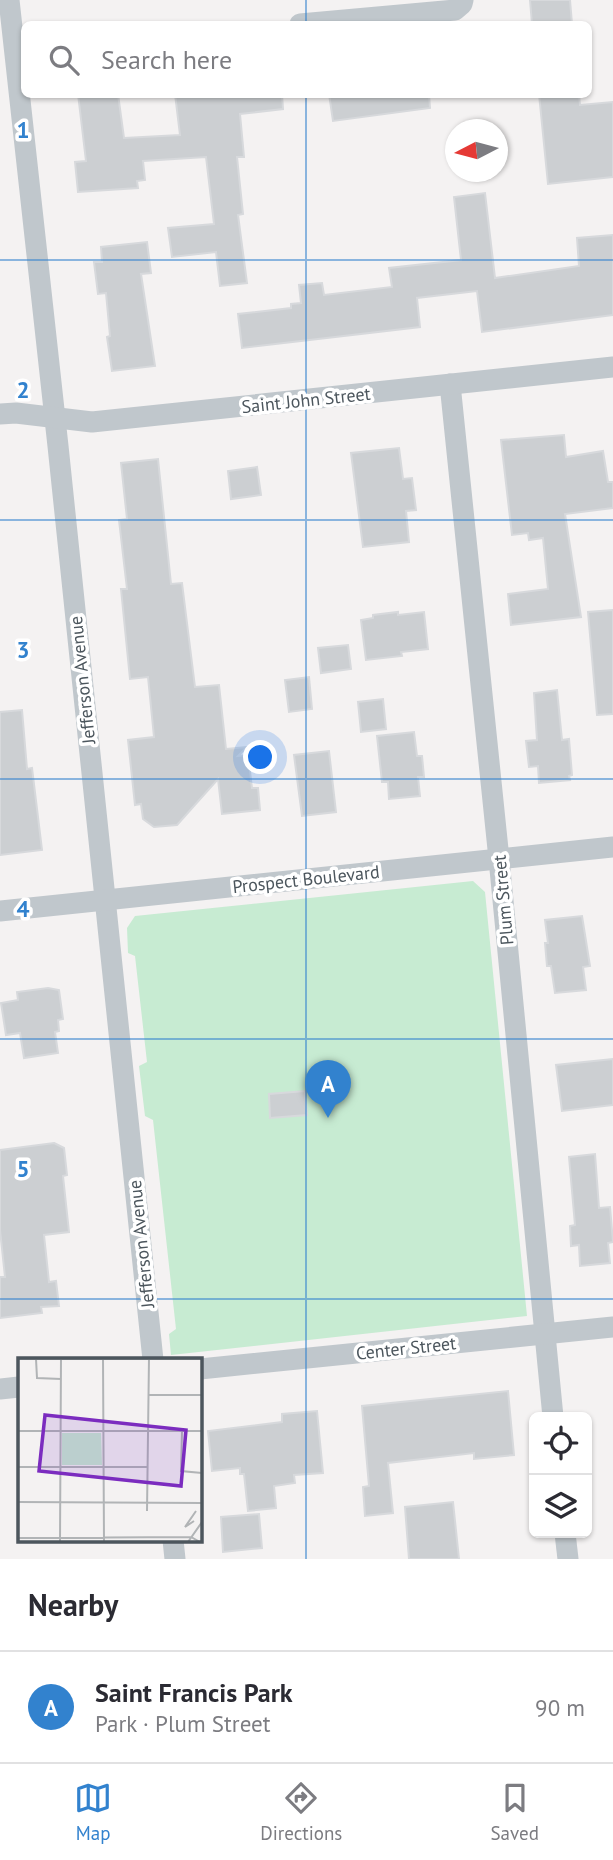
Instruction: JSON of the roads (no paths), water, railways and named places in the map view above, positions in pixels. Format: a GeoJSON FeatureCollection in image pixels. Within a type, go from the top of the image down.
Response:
{"type":"FeatureCollection","features":[{"type":"Feature","properties":{"kind":"street","name":"Jefferson Avenue"},"geometry":{"type":"LineString","coordinates":[[9,0],[20,51]]}},
{"type":"Feature","properties":{"kind":"street"},"geometry":{"type":"LineString","coordinates":[[333,21],[455,10],[463,2]]}},
{"type":"Feature","properties":{"kind":"street","name":"Jefferson Avenue"},"geometry":{"type":"LineString","coordinates":[[24,98],[153,1358]]}},
{"type":"Feature","properties":{"kind":"street","name":"Saint John Street"},"geometry":{"type":"LineString","coordinates":[[0,414],[16,412],[92,422],[613,367]]}},
{"type":"Feature","properties":{"kind":"street","name":"Plum Street"},"geometry":{"type":"LineString","coordinates":[[450,384],[553,1412]]}},
{"type":"Feature","properties":{"kind":"street","name":"Prospect Boulevard"},"geometry":{"type":"LineString","coordinates":[[0,911],[613,847]]}},
{"type":"Feature","properties":{"kind":"street","name":"Center Street"},"geometry":{"type":"LineString","coordinates":[[201,1369],[613,1326]]}},
{"type":"Feature","properties":{"kind":"street"},"geometry":{"type":"LineString","coordinates":[[0,1389],[18,1387]]}},
{"type":"Feature","properties":{"kind":"street"},"geometry":{"type":"LineString","coordinates":[[566,1538],[568,1559]]}},
{"type":"Feature","properties":{"kind":"place","name":"Saint Francis Park"},"geometry":{"type":"Point","coordinates":[328,1118]}}]}
